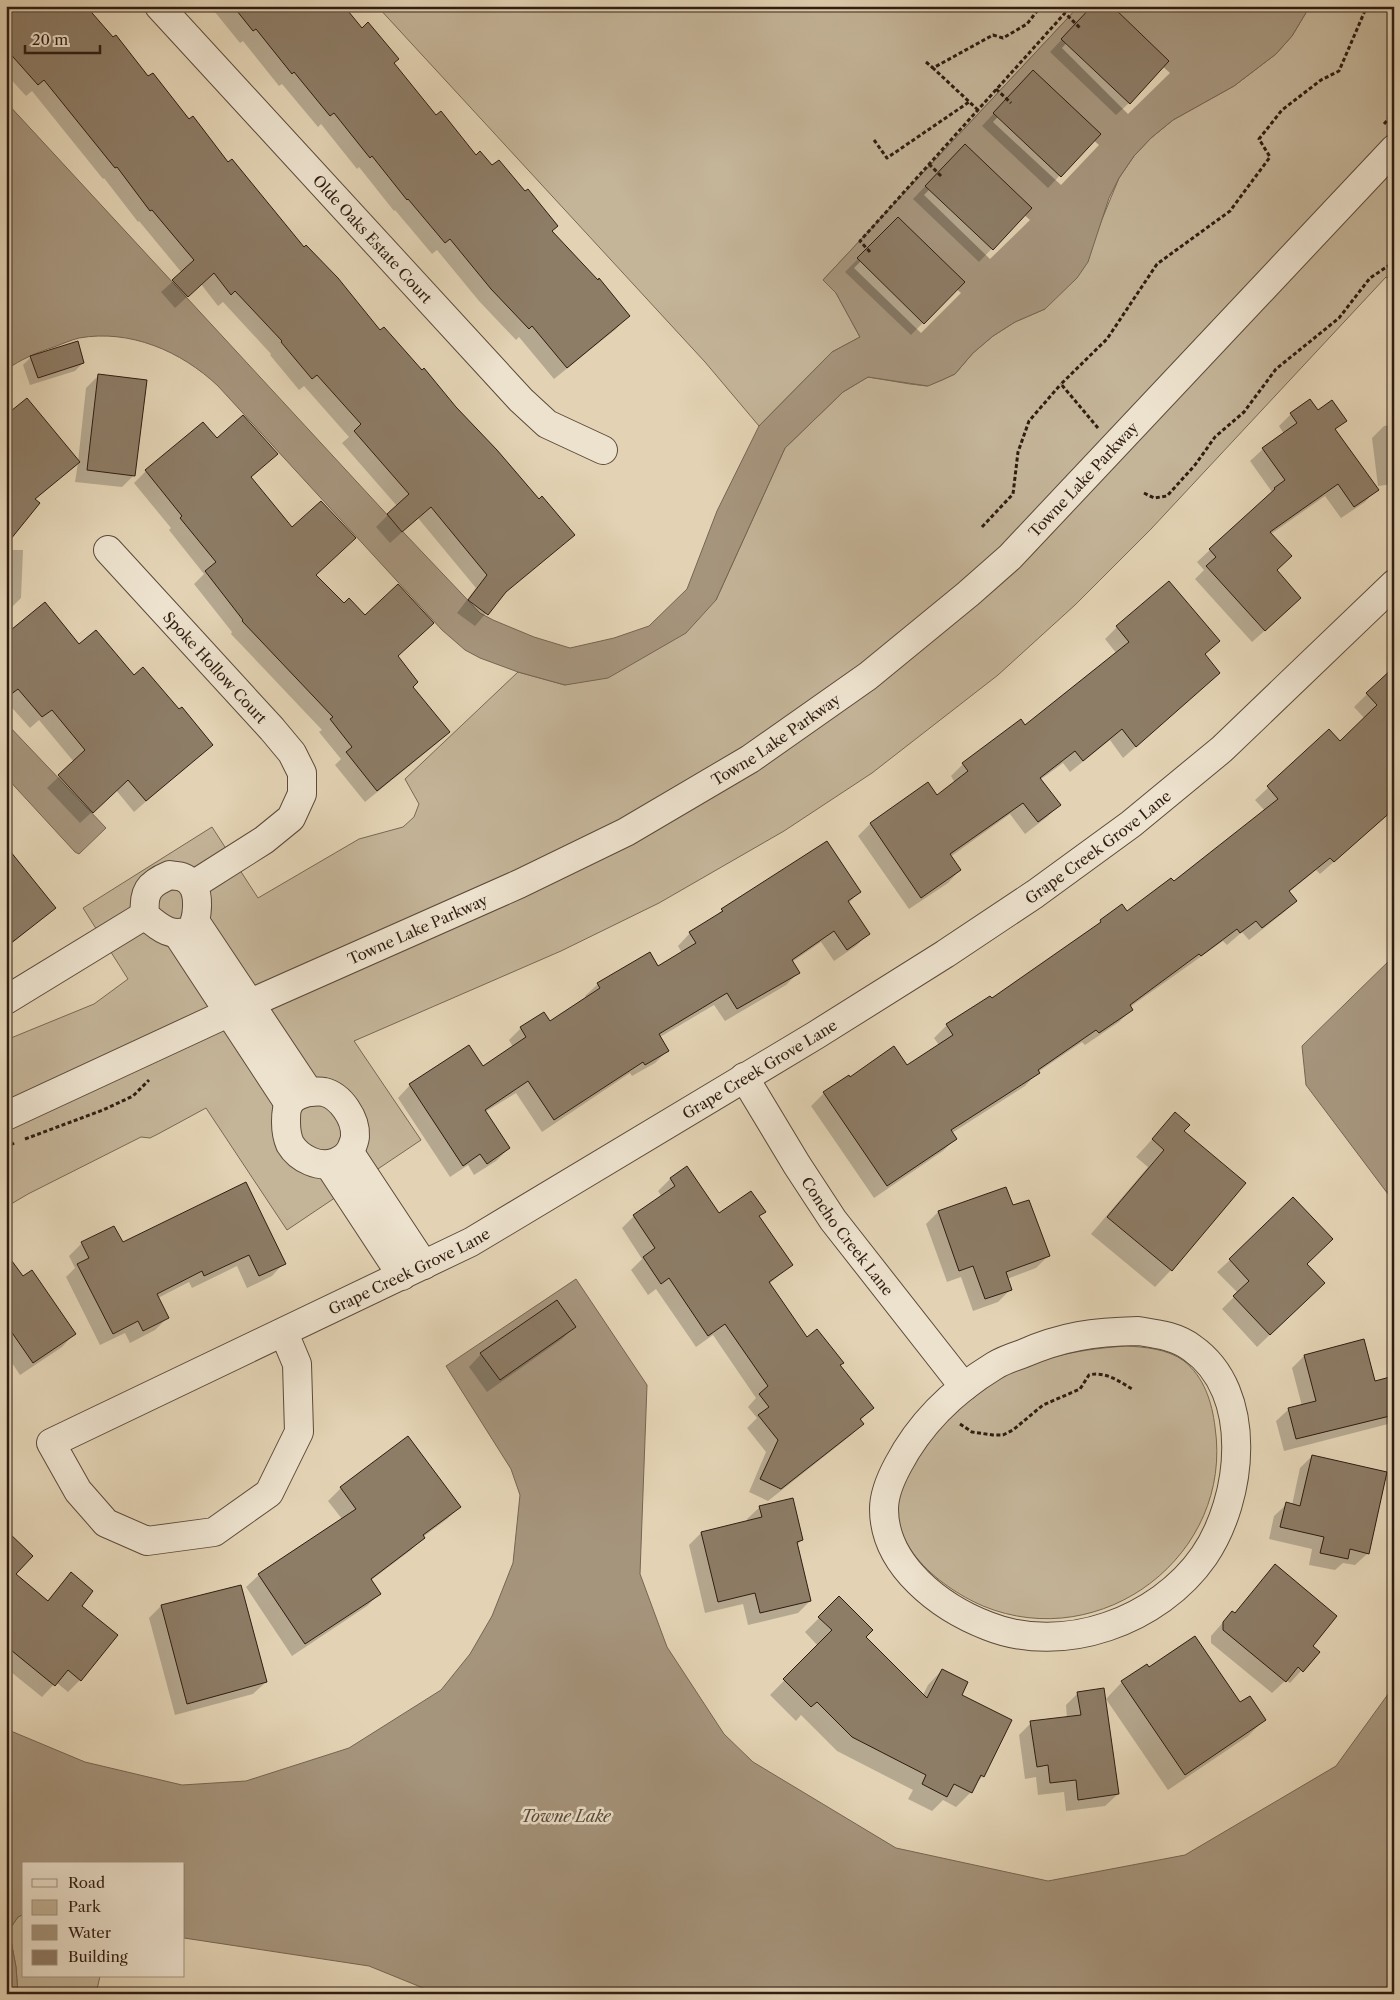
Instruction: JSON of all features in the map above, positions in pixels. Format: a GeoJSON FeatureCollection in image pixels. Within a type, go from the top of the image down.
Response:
{"type":"FeatureCollection","features":[{"type":"Feature","properties":{"kind":"street","name":"Olde Oaks Estate Court"},"geometry":{"type":"LineString","coordinates":[[159,6],[521,400],[547,424],[603,450]]}},
{"type":"Feature","properties":{"kind":"street","name":"Towne Lake Parkway"},"geometry":{"type":"LineString","coordinates":[[6,1116],[239,1008],[519,884],[626,832],[750,759],[868,676],[1010,557],[1394,150]]}},
{"type":"Feature","properties":{"kind":"street","name":"Spoke Hollow Court"},"geometry":{"type":"LineString","coordinates":[[108,550],[287,747],[302,773],[302,794],[291,818],[264,840],[193,885]]}},
{"type":"Feature","properties":{"kind":"street","name":"Grape Creek Grove Lane"},"geometry":{"type":"LineString","coordinates":[[284,1333],[297,1364],[299,1432],[269,1493],[214,1532],[147,1541],[106,1524],[78,1491],[52,1443],[413,1271],[485,1234],[824,1030],[953,949],[1036,894],[1131,824],[1222,749],[1394,584]]}},
{"type":"Feature","properties":{"kind":"street"},"geometry":{"type":"LineString","coordinates":[[170,876],[183,877],[193,885],[198,903],[187,928],[158,927],[145,915],[144,901],[147,890],[158,880],[170,876]]}},
{"type":"Feature","properties":{"kind":"street"},"geometry":{"type":"LineString","coordinates":[[6,1000],[145,915]]}},
{"type":"Feature","properties":{"kind":"street"},"geometry":{"type":"LineString","coordinates":[[187,928],[299,1098]]}},
{"type":"Feature","properties":{"kind":"street","name":"Concho Creek Lane"},"geometry":{"type":"LineString","coordinates":[[744,1077],[797,1165],[833,1220],[964,1387]]}},
{"type":"Feature","properties":{"kind":"street"},"geometry":{"type":"LineString","coordinates":[[325,1092],[337,1098],[347,1111],[354,1123],[355,1137],[339,1159],[314,1163],[303,1157],[291,1145],[286,1132],[286,1116],[299,1098],[325,1092]]}},
{"type":"Feature","properties":{"kind":"street"},"geometry":{"type":"LineString","coordinates":[[339,1159],[413,1271]]}},
{"type":"Feature","properties":{"kind":"street"},"geometry":{"type":"LineString","coordinates":[[1138,1331],[1175,1338],[1191,1347],[1209,1362],[1219,1379],[1228,1399],[1234,1422],[1236,1445],[1235,1472],[1230,1498],[1219,1529],[1205,1555],[1188,1576],[1148,1608],[1104,1628],[1077,1635],[1038,1637],[1018,1635],[994,1629],[969,1619],[928,1591],[910,1572],[896,1553],[888,1533],[885,1518],[886,1493],[907,1449],[926,1422],[964,1387],[996,1365],[1056,1341],[1080,1335],[1138,1331]]}},
{"type":"Feature","properties":{"kind":"path"},"geometry":{"type":"LineString","coordinates":[[933,68],[993,35],[1003,38],[1027,24],[1041,6]]}},
{"type":"Feature","properties":{"kind":"path"},"geometry":{"type":"LineString","coordinates":[[982,527],[1013,494],[1018,452],[1029,421],[1061,384],[1107,339],[1156,264],[1230,211],[1270,157],[1259,139],[1282,110],[1321,80],[1339,71],[1367,6]]}},
{"type":"Feature","properties":{"kind":"path"},"geometry":{"type":"LineString","coordinates":[[870,252],[860,241],[1065,13],[1080,28]]}},
{"type":"Feature","properties":{"kind":"path"},"geometry":{"type":"LineString","coordinates":[[926,62],[978,110]]}},
{"type":"Feature","properties":{"kind":"path"},"geometry":{"type":"LineString","coordinates":[[996,89],[1011,103]]}},
{"type":"Feature","properties":{"kind":"path"},"geometry":{"type":"LineString","coordinates":[[874,140],[887,158],[969,102]]}},
{"type":"Feature","properties":{"kind":"path"},"geometry":{"type":"LineString","coordinates":[[929,164],[942,177]]}},
{"type":"Feature","properties":{"kind":"path"},"geometry":{"type":"LineString","coordinates":[[1144,493],[1154,498],[1167,496],[1215,437],[1244,412],[1276,369],[1339,318],[1370,278],[1394,262]]}},
{"type":"Feature","properties":{"kind":"path"},"geometry":{"type":"LineString","coordinates":[[1061,384],[1102,432]]}},
{"type":"Feature","properties":{"kind":"path"},"geometry":{"type":"LineString","coordinates":[[943,1405],[962,1426],[972,1432],[993,1436],[1003,1435],[1013,1430],[1043,1405],[1080,1389],[1089,1375],[1096,1374],[1114,1378],[1132,1390]]}},
{"type":"Feature","properties":{"kind":"green space"},"geometry":{"type":"Polygon","coordinates":[[[377,6],[1079,6],[823,280],[836,293],[860,337],[832,352],[759,426],[705,362],[377,6]]]}},
{"type":"Feature","properties":{"kind":"green space"},"geometry":{"type":"Polygon","coordinates":[[[1310,6],[1394,6],[1394,280],[1386,277],[1151,529],[1075,605],[998,675],[872,773],[784,831],[659,903],[561,951],[354,1041],[421,1140],[287,1230],[206,1108],[150,1138],[141,1137],[6,1207],[6,1040],[94,1004],[128,979],[83,908],[212,827],[258,898],[359,839],[403,827],[414,817],[419,804],[405,779],[518,672],[565,685],[716,600],[785,448],[843,392],[868,377],[927,386],[955,374],[973,353],[993,336],[1015,322],[1045,309],[1098,229],[1119,178],[1134,156],[1151,138],[1173,120],[1234,86],[1276,54],[1292,36],[1310,6]]]}},
{"type":"Feature","properties":{"kind":"green space"},"geometry":{"type":"Polygon","coordinates":[[[1126,1346],[1164,1351],[1184,1361],[1202,1382],[1212,1408],[1215,1427],[1215,1473],[1204,1516],[1181,1553],[1151,1583],[1114,1605],[1072,1617],[1028,1618],[983,1606],[965,1597],[931,1573],[917,1558],[906,1541],[899,1523],[898,1503],[903,1482],[909,1470],[933,1435],[948,1418],[975,1394],[994,1381],[1019,1369],[1033,1363],[1064,1355],[1094,1349],[1126,1346]]]}},
{"type":"Feature","properties":{"kind":"green space"},"geometry":{"type":"Polygon","coordinates":[[[22,1915],[22,1978],[100,1978],[96,1994],[18,1994],[16,1967],[9,1930],[18,1917],[22,1915]]]}},
{"type":"Feature","properties":{"kind":"water"},"geometry":{"type":"Polygon","coordinates":[[[1079,6],[1310,6],[1292,36],[1276,54],[1234,86],[1173,120],[1151,138],[1134,156],[1119,178],[1109,198],[1088,262],[1077,278],[1045,309],[1015,322],[993,336],[973,353],[955,374],[928,386],[868,377],[843,392],[785,448],[716,600],[686,633],[608,678],[565,685],[518,672],[480,658],[465,650],[442,630],[218,386],[188,362],[171,353],[136,340],[98,336],[79,338],[41,352],[6,370],[6,102],[480,613],[534,637],[570,648],[614,638],[649,626],[687,589],[717,511],[759,426],[832,352],[860,337],[836,293],[823,280],[1079,6]]]}},
{"type":"Feature","properties":{"kind":"water"},"geometry":{"type":"Polygon","coordinates":[[[6,723],[106,828],[79,854],[75,852],[6,777],[6,723]]]}},
{"type":"Feature","properties":{"kind":"water"},"geometry":{"type":"Polygon","coordinates":[[[1394,956],[1394,1202],[1306,1085],[1302,1046],[1394,956]]]}},
{"type":"Feature","properties":{"kind":"water","name":"Towne Lake"},"geometry":{"type":"Polygon","coordinates":[[[576,1279],[647,1385],[640,1574],[667,1647],[724,1734],[753,1762],[896,1848],[1048,1881],[1185,1855],[1336,1766],[1394,1686],[1394,1994],[438,1994],[369,1966],[185,1938],[185,1862],[22,1862],[22,1915],[18,1917],[9,1930],[16,1967],[18,1994],[6,1994],[6,1729],[85,1762],[182,1785],[246,1781],[349,1748],[441,1690],[470,1654],[492,1616],[513,1563],[520,1495],[511,1469],[446,1366],[576,1279]]]}},
{"type":"Feature","properties":{"kind":"pier"},"geometry":{"type":"Polygon","coordinates":[[[1099,7],[1170,73],[1128,114],[1062,48],[1099,7]]]}},
{"type":"Feature","properties":{"kind":"pier"},"geometry":{"type":"Polygon","coordinates":[[[1029,84],[1099,145],[1061,185],[993,122],[1029,84]]]}},
{"type":"Feature","properties":{"kind":"pier"},"geometry":{"type":"Polygon","coordinates":[[[960,158],[1030,220],[990,259],[924,195],[960,158]]]}},
{"type":"Feature","properties":{"kind":"pier"},"geometry":{"type":"Polygon","coordinates":[[[891,231],[961,293],[921,333],[854,268],[891,231]]]}},
{"type":"Feature","properties":{"kind":"building"},"geometry":{"type":"Polygon","coordinates":[[[6,6],[86,6],[113,37],[116,35],[148,76],[153,73],[189,119],[193,116],[228,162],[232,159],[304,247],[306,245],[338,278],[380,330],[384,327],[422,370],[424,368],[456,407],[497,450],[539,499],[542,496],[575,535],[506,592],[488,615],[468,600],[487,575],[431,507],[402,532],[387,514],[409,494],[354,431],[361,424],[317,375],[312,379],[282,341],[235,291],[231,295],[214,273],[188,297],[172,280],[194,260],[152,210],[150,211],[117,167],[115,168],[44,80],[38,85],[6,49],[6,6]]]}},
{"type":"Feature","properties":{"kind":"building"},"geometry":{"type":"Polygon","coordinates":[[[233,6],[344,6],[362,28],[368,22],[399,59],[394,63],[436,115],[441,111],[476,155],[480,151],[492,165],[499,160],[525,191],[528,189],[558,226],[552,231],[598,280],[599,278],[630,316],[567,368],[532,326],[529,329],[491,289],[450,239],[445,243],[372,156],[370,158],[334,113],[330,116],[294,72],[292,74],[256,29],[253,31],[233,6]]]}},
{"type":"Feature","properties":{"kind":"building"},"geometry":{"type":"Polygon","coordinates":[[[1092,6],[1112,6],[1169,61],[1130,104],[1061,39],[1092,6]]]}},
{"type":"Feature","properties":{"kind":"building"},"geometry":{"type":"Polygon","coordinates":[[[1033,70],[1101,134],[1061,177],[993,113],[1033,70]]]}},
{"type":"Feature","properties":{"kind":"building"},"geometry":{"type":"Polygon","coordinates":[[[965,144],[1032,208],[993,250],[925,186],[965,144]]]}},
{"type":"Feature","properties":{"kind":"building"},"geometry":{"type":"Polygon","coordinates":[[[898,217],[965,282],[924,324],[857,258],[898,217]]]}},
{"type":"Feature","properties":{"kind":"building"},"geometry":{"type":"Polygon","coordinates":[[[78,341],[84,363],[38,378],[30,356],[78,341]]]}},
{"type":"Feature","properties":{"kind":"building"},"geometry":{"type":"Polygon","coordinates":[[[98,374],[147,380],[135,476],[87,470],[98,374]]]}},
{"type":"Feature","properties":{"kind":"building"},"geometry":{"type":"Polygon","coordinates":[[[27,398],[80,462],[35,499],[40,503],[6,545],[6,415],[27,398]]]}},
{"type":"Feature","properties":{"kind":"building"},"geometry":{"type":"Polygon","coordinates":[[[1310,399],[1318,410],[1332,400],[1347,421],[1335,429],[1379,490],[1354,507],[1338,484],[1270,532],[1292,556],[1277,570],[1301,598],[1265,631],[1206,566],[1216,557],[1209,549],[1285,480],[1262,448],[1297,423],[1290,413],[1310,399]]]}},
{"type":"Feature","properties":{"kind":"building"},"geometry":{"type":"Polygon","coordinates":[[[243,415],[278,454],[251,477],[292,527],[321,501],[356,538],[316,575],[344,603],[349,598],[365,615],[398,584],[434,623],[398,656],[418,682],[413,687],[450,732],[377,791],[346,752],[352,747],[330,719],[333,717],[242,621],[205,571],[216,562],[180,518],[182,516],[145,470],[203,422],[217,438],[243,415]]]}},
{"type":"Feature","properties":{"kind":"building"},"geometry":{"type":"Polygon","coordinates":[[[1169,581],[1220,641],[1205,654],[1220,673],[1136,747],[1122,729],[1083,761],[1075,751],[1040,778],[1061,805],[1038,822],[1023,803],[950,854],[961,870],[921,898],[870,823],[928,782],[937,795],[968,771],[962,763],[1021,719],[1025,725],[1129,642],[1116,626],[1169,581]]]}},
{"type":"Feature","properties":{"kind":"building"},"geometry":{"type":"Polygon","coordinates":[[[45,602],[79,644],[96,630],[134,675],[143,667],[179,709],[182,707],[213,745],[146,801],[128,780],[93,813],[58,775],[85,750],[52,710],[42,717],[18,689],[6,698],[6,634],[45,602]]]}},
{"type":"Feature","properties":{"kind":"building"},"geometry":{"type":"Polygon","coordinates":[[[1394,667],[1394,809],[1334,862],[1330,858],[1289,891],[1297,901],[1262,928],[1256,921],[1240,933],[1237,929],[1201,956],[1199,954],[1130,1005],[1133,1010],[1099,1033],[1096,1030],[1038,1070],[1040,1073],[951,1130],[957,1139],[887,1186],[823,1092],[849,1075],[850,1077],[894,1046],[907,1065],[953,1035],[946,1024],[990,996],[992,998],[1101,922],[1100,920],[1122,904],[1127,911],[1171,878],[1174,881],[1278,799],[1267,786],[1329,729],[1340,741],[1377,705],[1366,693],[1394,667]]]}},
{"type":"Feature","properties":{"kind":"building"},"geometry":{"type":"Polygon","coordinates":[[[827,841],[861,892],[848,901],[870,934],[847,950],[834,931],[792,960],[800,973],[737,1009],[727,993],[659,1034],[669,1051],[645,1065],[643,1062],[554,1120],[528,1081],[485,1110],[510,1148],[487,1164],[480,1154],[463,1166],[409,1084],[469,1045],[483,1066],[526,1037],[520,1027],[544,1012],[550,1021],[600,988],[597,983],[650,952],[658,966],[696,943],[689,932],[723,911],[721,909],[827,841]]]}},
{"type":"Feature","properties":{"kind":"building"},"geometry":{"type":"Polygon","coordinates":[[[6,846],[56,908],[6,947],[6,846]]]}},
{"type":"Feature","properties":{"kind":"building"},"geometry":{"type":"Polygon","coordinates":[[[1175,1112],[1190,1125],[1184,1131],[1246,1183],[1172,1271],[1107,1217],[1164,1150],[1152,1139],[1175,1112]]]}},
{"type":"Feature","properties":{"kind":"building"},"geometry":{"type":"Polygon","coordinates":[[[687,1166],[719,1213],[751,1191],[766,1212],[759,1216],[793,1265],[769,1282],[807,1337],[817,1329],[844,1363],[840,1365],[874,1408],[860,1419],[864,1424],[781,1489],[760,1479],[778,1440],[758,1415],[769,1407],[759,1394],[768,1386],[725,1324],[708,1336],[669,1278],[661,1284],[643,1257],[655,1248],[633,1215],[675,1186],[670,1178],[687,1166]]]}},
{"type":"Feature","properties":{"kind":"building"},"geometry":{"type":"Polygon","coordinates":[[[246,1182],[286,1264],[259,1276],[249,1255],[204,1276],[202,1271],[157,1294],[169,1318],[143,1331],[138,1321],[113,1334],[77,1264],[89,1258],[81,1242],[114,1226],[123,1242],[246,1182]]]}},
{"type":"Feature","properties":{"kind":"building"},"geometry":{"type":"Polygon","coordinates":[[[1006,1187],[1013,1205],[1029,1200],[1050,1256],[1006,1272],[1012,1290],[985,1299],[973,1266],[959,1271],[938,1211],[1006,1187]]]}},
{"type":"Feature","properties":{"kind":"building"},"geometry":{"type":"Polygon","coordinates":[[[1293,1197],[1333,1239],[1307,1264],[1325,1283],[1270,1335],[1233,1296],[1249,1281],[1229,1259],[1293,1197]]]}},
{"type":"Feature","properties":{"kind":"building"},"geometry":{"type":"Polygon","coordinates":[[[6,1253],[23,1276],[32,1270],[76,1334],[33,1363],[6,1324],[6,1253]]]}},
{"type":"Feature","properties":{"kind":"building"},"geometry":{"type":"Polygon","coordinates":[[[557,1300],[576,1327],[500,1380],[480,1353],[557,1300]]]}},
{"type":"Feature","properties":{"kind":"building"},"geometry":{"type":"Polygon","coordinates":[[[1364,1339],[1375,1381],[1394,1376],[1394,1415],[1296,1439],[1288,1408],[1316,1401],[1304,1355],[1364,1339]]]}},
{"type":"Feature","properties":{"kind":"building"},"geometry":{"type":"Polygon","coordinates":[[[408,1436],[461,1507],[423,1535],[425,1538],[371,1579],[381,1594],[305,1644],[258,1574],[356,1509],[340,1487],[408,1436]]]}},
{"type":"Feature","properties":{"kind":"building"},"geometry":{"type":"Polygon","coordinates":[[[1312,1455],[1387,1472],[1369,1554],[1350,1549],[1348,1559],[1320,1553],[1324,1537],[1280,1527],[1286,1502],[1300,1506],[1312,1455]]]}},
{"type":"Feature","properties":{"kind":"building"},"geometry":{"type":"Polygon","coordinates":[[[793,1498],[803,1540],[797,1542],[811,1601],[760,1613],[755,1593],[718,1602],[701,1532],[762,1517],[759,1506],[793,1498]]]}},
{"type":"Feature","properties":{"kind":"building"},"geometry":{"type":"Polygon","coordinates":[[[6,1530],[33,1556],[16,1574],[48,1601],[71,1572],[93,1591],[82,1606],[118,1635],[81,1681],[68,1670],[55,1686],[6,1646],[6,1530]]]}},
{"type":"Feature","properties":{"kind":"building"},"geometry":{"type":"Polygon","coordinates":[[[1275,1564],[1337,1616],[1313,1646],[1320,1652],[1303,1672],[1298,1667],[1286,1682],[1223,1630],[1223,1622],[1232,1611],[1235,1613],[1275,1564]]]}},
{"type":"Feature","properties":{"kind":"building"},"geometry":{"type":"Polygon","coordinates":[[[241,1585],[267,1682],[187,1704],[161,1605],[241,1585]]]}},
{"type":"Feature","properties":{"kind":"building"},"geometry":{"type":"Polygon","coordinates":[[[839,1596],[873,1630],[866,1637],[927,1698],[942,1669],[968,1682],[962,1695],[1012,1720],[984,1777],[981,1775],[972,1793],[954,1784],[947,1797],[922,1784],[926,1775],[852,1737],[817,1702],[811,1707],[783,1679],[832,1630],[818,1617],[839,1596]]]}},
{"type":"Feature","properties":{"kind":"building"},"geometry":{"type":"Polygon","coordinates":[[[1195,1636],[1240,1702],[1250,1696],[1266,1720],[1185,1775],[1121,1681],[1147,1664],[1149,1667],[1195,1636]]]}},
{"type":"Feature","properties":{"kind":"building"},"geometry":{"type":"Polygon","coordinates":[[[1104,1688],[1119,1794],[1078,1800],[1076,1780],[1050,1783],[1048,1765],[1037,1767],[1030,1721],[1081,1715],[1077,1692],[1104,1688]]]}}]}
